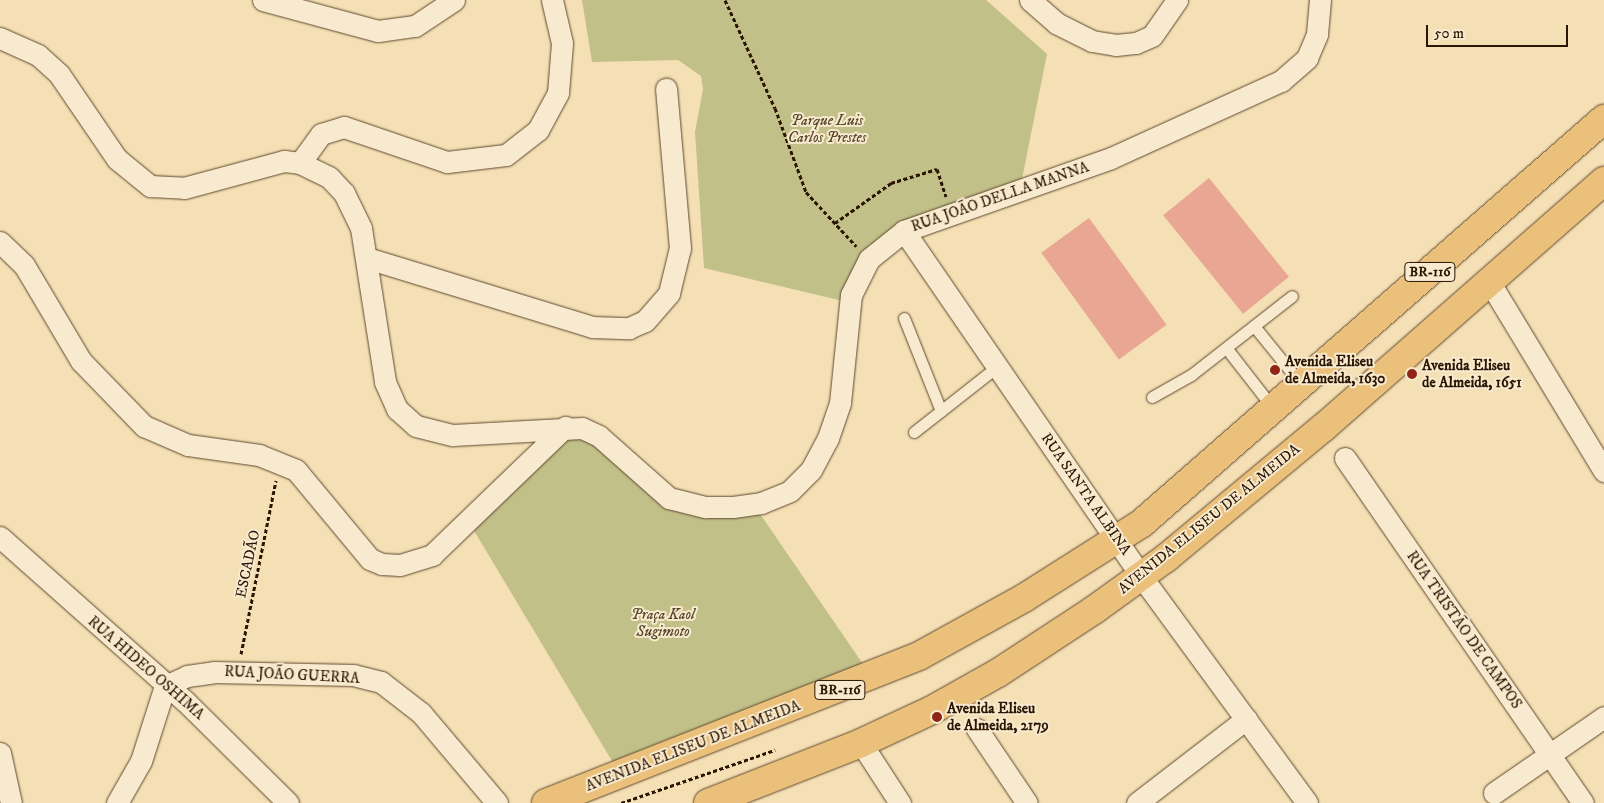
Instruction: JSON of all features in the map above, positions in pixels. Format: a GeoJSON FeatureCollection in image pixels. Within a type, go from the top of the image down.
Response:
{"type":"FeatureCollection","features":[{"type":"Feature","properties":{"kind":"main road","name":"AVENIDA ELISEU DE ALMEIDA"},"geometry":{"type":"LineString","coordinates":[[546,803],[919,656],[1024,598],[1115,537],[1142,523],[1604,119]]}},
{"type":"Feature","properties":{"kind":"main road","name":"AVENIDA ELISEU DE ALMEIDA"},"geometry":{"type":"LineString","coordinates":[[708,803],[861,743],[998,674],[1141,576],[1324,427],[1604,181]]}},
{"type":"Feature","properties":{"kind":"street"},"geometry":{"type":"LineString","coordinates":[[263,0],[378,31],[415,26],[454,0]]}},
{"type":"Feature","properties":{"kind":"street"},"geometry":{"type":"LineString","coordinates":[[0,38],[38,55],[59,74],[117,159],[150,186],[184,188],[259,165],[300,162],[321,134],[344,127],[447,162],[506,155],[538,130],[558,93],[562,44],[552,0]]}},
{"type":"Feature","properties":{"kind":"street"},"geometry":{"type":"LineString","coordinates":[[1030,0],[1056,23],[1092,41],[1116,45],[1136,44],[1152,36],[1177,0]]}},
{"type":"Feature","properties":{"kind":"street","name":"RUA JOÃO DELLA MANNA"},"geometry":{"type":"LineString","coordinates":[[300,162],[329,177],[344,193],[361,228],[384,382],[397,410],[416,426],[453,435],[565,426],[582,428],[598,436],[668,498],[685,503],[733,507],[761,503],[790,491],[811,470],[828,438],[840,403],[851,295],[869,259],[904,231],[951,212],[1111,158],[1281,81],[1307,58],[1316,34],[1320,0]]}},
{"type":"Feature","properties":{"kind":"street"},"geometry":{"type":"LineString","coordinates":[[366,258],[592,327],[629,328],[645,321],[669,293],[680,248],[666,90]]}},
{"type":"Feature","properties":{"kind":"street","name":"RUA SANTA ALBINA"},"geometry":{"type":"LineString","coordinates":[[904,231],[1141,576],[1307,803]]}},
{"type":"Feature","properties":{"kind":"street"},"geometry":{"type":"LineString","coordinates":[[0,242],[24,265],[82,361],[144,426],[188,445],[280,461],[308,482],[370,559],[400,565],[432,555],[565,426]]}},
{"type":"Feature","properties":{"kind":"street"},"geometry":{"type":"LineString","coordinates":[[1490,282],[1604,471]]}},
{"type":"Feature","properties":{"kind":"street","name":"RUA TRISTÃO DE CAMPOS"},"geometry":{"type":"LineString","coordinates":[[1345,458],[1583,803]]}},
{"type":"Feature","properties":{"kind":"street","name":"RUA HIDEO OSHIMA"},"geometry":{"type":"LineString","coordinates":[[0,537],[165,686],[288,803]]}},
{"type":"Feature","properties":{"kind":"street","name":"RUA JOÃO GUERRA"},"geometry":{"type":"LineString","coordinates":[[165,686],[186,676],[237,672],[353,675],[381,682],[421,714],[497,803]]}},
{"type":"Feature","properties":{"kind":"street"},"geometry":{"type":"LineString","coordinates":[[117,803],[141,761],[165,686]]}},
{"type":"Feature","properties":{"kind":"street"},"geometry":{"type":"LineString","coordinates":[[1494,792],[1604,717]]}},
{"type":"Feature","properties":{"kind":"street"},"geometry":{"type":"LineString","coordinates":[[1137,803],[1246,718]]}},
{"type":"Feature","properties":{"kind":"street"},"geometry":{"type":"LineString","coordinates":[[977,729],[1027,803]]}},
{"type":"Feature","properties":{"kind":"street"},"geometry":{"type":"LineString","coordinates":[[861,743],[900,803]]}},
{"type":"Feature","properties":{"kind":"street"},"geometry":{"type":"LineString","coordinates":[[0,753],[11,803]]}},
{"type":"Feature","properties":{"kind":"lane"},"geometry":{"type":"LineString","coordinates":[[1152,397],[1227,349],[1292,296]]}},
{"type":"Feature","properties":{"kind":"lane"},"geometry":{"type":"LineString","coordinates":[[904,318],[940,411]]}},
{"type":"Feature","properties":{"kind":"lane"},"geometry":{"type":"LineString","coordinates":[[1254,326],[1301,384]]}},
{"type":"Feature","properties":{"kind":"lane"},"geometry":{"type":"LineString","coordinates":[[1227,349],[1273,408]]}},
{"type":"Feature","properties":{"kind":"lane"},"geometry":{"type":"LineString","coordinates":[[914,432],[998,366]]}},
{"type":"Feature","properties":{"kind":"path"},"geometry":{"type":"LineString","coordinates":[[725,0],[775,108],[806,192],[869,259]]}},
{"type":"Feature","properties":{"kind":"path"},"geometry":{"type":"LineString","coordinates":[[835,223],[892,183],[937,170],[951,212]]}},
{"type":"Feature","properties":{"kind":"path","name":"ESCADÃO"},"geometry":{"type":"LineString","coordinates":[[237,672],[280,461]]}},
{"type":"Feature","properties":{"kind":"path"},"geometry":{"type":"LineString","coordinates":[[621,803],[781,748]]}},
{"type":"Feature","properties":{"kind":"green space","name":"Parque Luis Carlos Prestes"},"geometry":{"type":"Polygon","coordinates":[[[582,0],[986,0],[1047,54],[1020,189],[898,235],[851,303],[704,268],[695,132],[703,89],[701,76],[678,60],[592,62],[582,0]]]}},
{"type":"Feature","properties":{"kind":"green space","name":"Praça Kaol Sugimoto"},"geometry":{"type":"Polygon","coordinates":[[[564,431],[593,442],[674,508],[758,511],[865,667],[615,766],[470,524],[564,431]]]}},
{"type":"Feature","properties":{"kind":"building"},"geometry":{"type":"Polygon","coordinates":[[[1209,178],[1289,277],[1243,314],[1163,215],[1209,178]]]}},
{"type":"Feature","properties":{"kind":"building"},"geometry":{"type":"Polygon","coordinates":[[[1089,218],[1167,325],[1119,359],[1041,253],[1089,218]]]}},
{"type":"Feature","properties":{"kind":"place","name":"Avenida Eliseu de Almeida, 1630"},"geometry":{"type":"Point","coordinates":[1275,370]}},
{"type":"Feature","properties":{"kind":"place","name":"Avenida Eliseu de Almeida, 1651"},"geometry":{"type":"Point","coordinates":[1412,374]}},
{"type":"Feature","properties":{"kind":"place","name":"Avenida Eliseu de Almeida, 2179"},"geometry":{"type":"Point","coordinates":[937,717]}}]}
